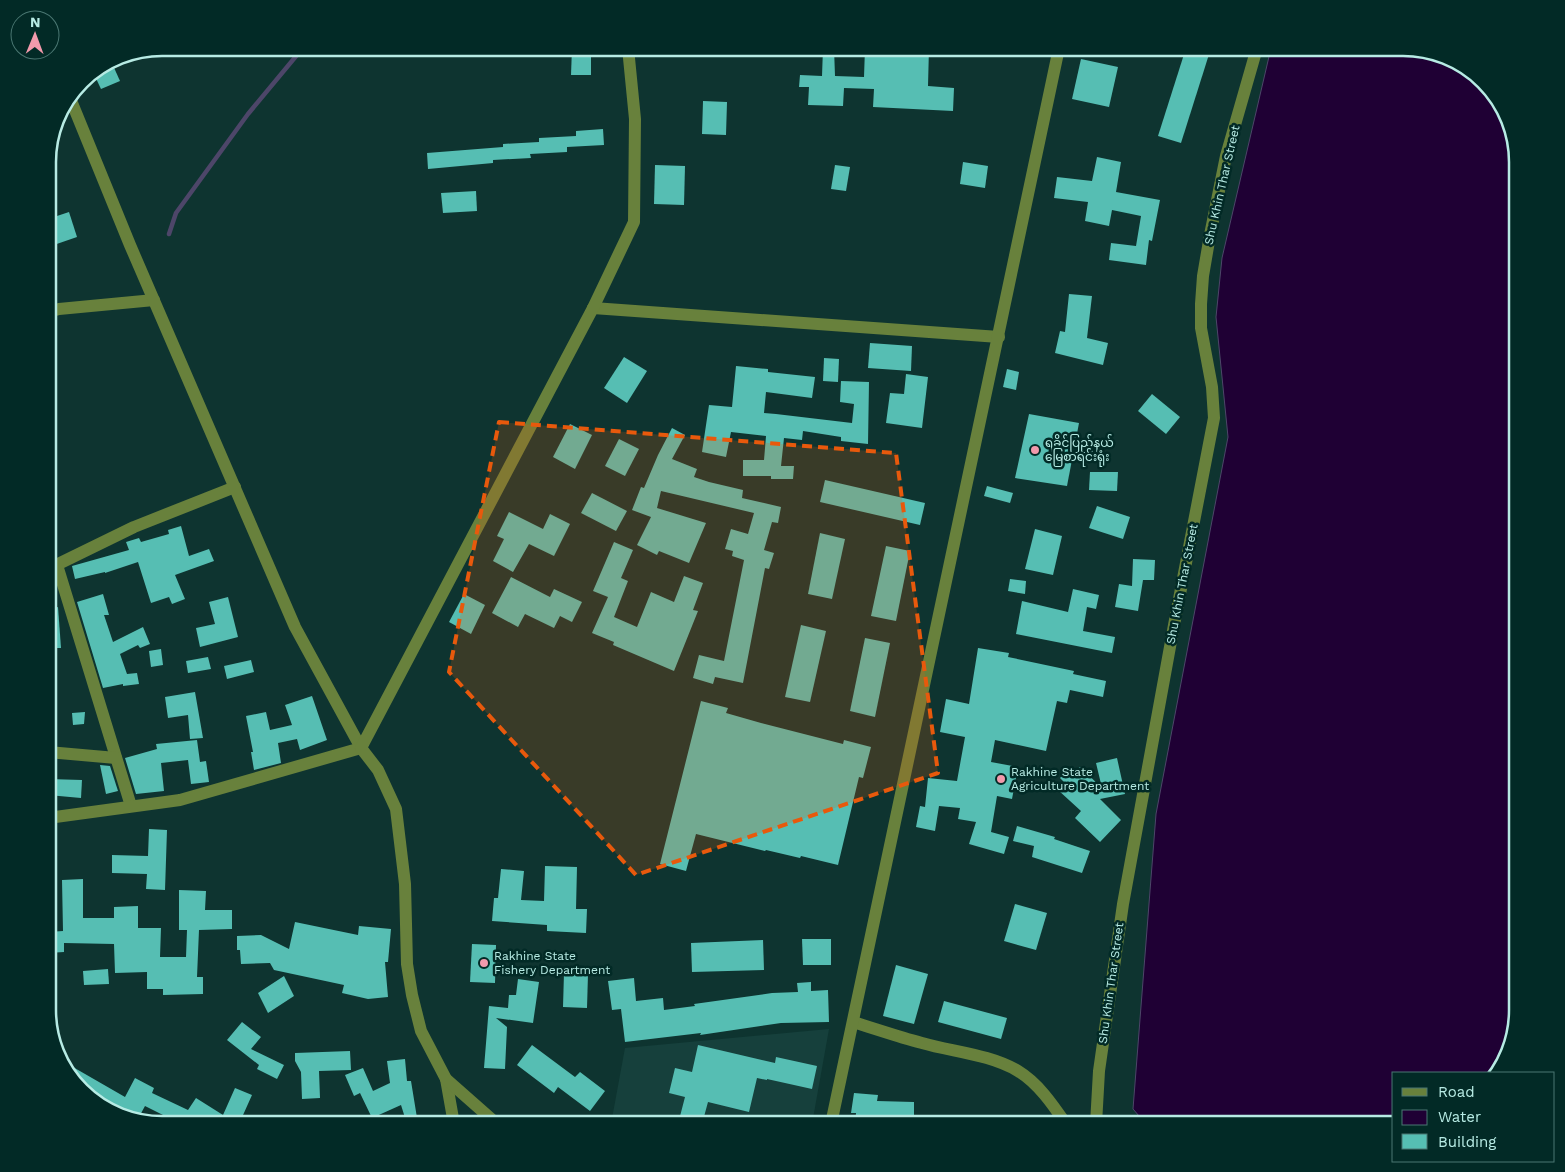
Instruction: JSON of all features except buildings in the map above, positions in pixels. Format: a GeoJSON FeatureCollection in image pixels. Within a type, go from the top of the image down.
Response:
{"type":"FeatureCollection","features":[{"type":"Feature","properties":{"kind":"street"},"geometry":{"type":"LineString","coordinates":[[56,817],[180,800],[361,748],[593,308],[634,222],[635,119],[629,56]]}},
{"type":"Feature","properties":{"kind":"street"},"geometry":{"type":"LineString","coordinates":[[833,1116],[1057,56]]}},
{"type":"Feature","properties":{"kind":"street","name":"Shu Khin Thar Street"},"geometry":{"type":"LineString","coordinates":[[1096,1116],[1099,1071],[1123,904],[1214,418],[1212,387],[1201,328],[1201,304],[1207,252],[1226,156],[1255,56]]}},
{"type":"Feature","properties":{"kind":"street"},"geometry":{"type":"LineString","coordinates":[[73,105],[154,300],[295,627],[361,748],[378,770],[396,809],[405,884],[408,964],[412,995],[421,1031],[446,1079],[453,1116]]}},
{"type":"Feature","properties":{"kind":"street"},"geometry":{"type":"LineString","coordinates":[[56,310],[154,300]]}},
{"type":"Feature","properties":{"kind":"street"},"geometry":{"type":"LineString","coordinates":[[593,308],[999,337]]}},
{"type":"Feature","properties":{"kind":"street"},"geometry":{"type":"LineString","coordinates":[[56,565],[134,527],[235,487]]}},
{"type":"Feature","properties":{"kind":"street"},"geometry":{"type":"LineString","coordinates":[[56,579],[131,806]]}},
{"type":"Feature","properties":{"kind":"street"},"geometry":{"type":"LineString","coordinates":[[56,753],[116,758]]}},
{"type":"Feature","properties":{"kind":"street"},"geometry":{"type":"LineString","coordinates":[[853,1022],[923,1044],[965,1052],[1018,1071],[1031,1081],[1060,1116]]}},
{"type":"Feature","properties":{"kind":"street"},"geometry":{"type":"LineString","coordinates":[[446,1079],[488,1116]]}},
{"type":"Feature","properties":{"kind":"highlighted area"},"geometry":{"type":"Polygon","coordinates":[[[499,422],[896,453],[938,773],[636,875],[449,672],[499,422]]]}},
{"type":"Feature","properties":{"kind":"shaded area"},"geometry":{"type":"Polygon","coordinates":[[[829,1029],[813,1116],[612,1116],[625,1048],[829,1029]]]}},
{"type":"Feature","properties":{"kind":"water"},"geometry":{"type":"Polygon","coordinates":[[[1269,56],[1410,56],[1423,58],[1443,64],[1467,78],[1482,92],[1498,115],[1507,142],[1509,155],[1509,1017],[1503,1044],[1495,1063],[1488,1072],[1392,1072],[1392,1116],[1139,1116],[1133,1109],[1156,814],[1228,437],[1216,317],[1222,258],[1269,56]]]}},
{"type":"Feature","properties":{"kind":"waterway"},"geometry":{"type":"LineString","coordinates":[[169,234],[176,213],[248,114],[296,56]]}},
{"type":"Feature","properties":{"kind":"place","name":"ရခိုင်ပြည်နယ် မြေစာရင်းရုံး"},"geometry":{"type":"Point","coordinates":[1035,450]}},
{"type":"Feature","properties":{"kind":"place","name":"Rakhine State Agriculture Department"},"geometry":{"type":"Point","coordinates":[1001,779]}},
{"type":"Feature","properties":{"kind":"place","name":"Rakhine State Fishery Department"},"geometry":{"type":"Point","coordinates":[484,963]}}]}
